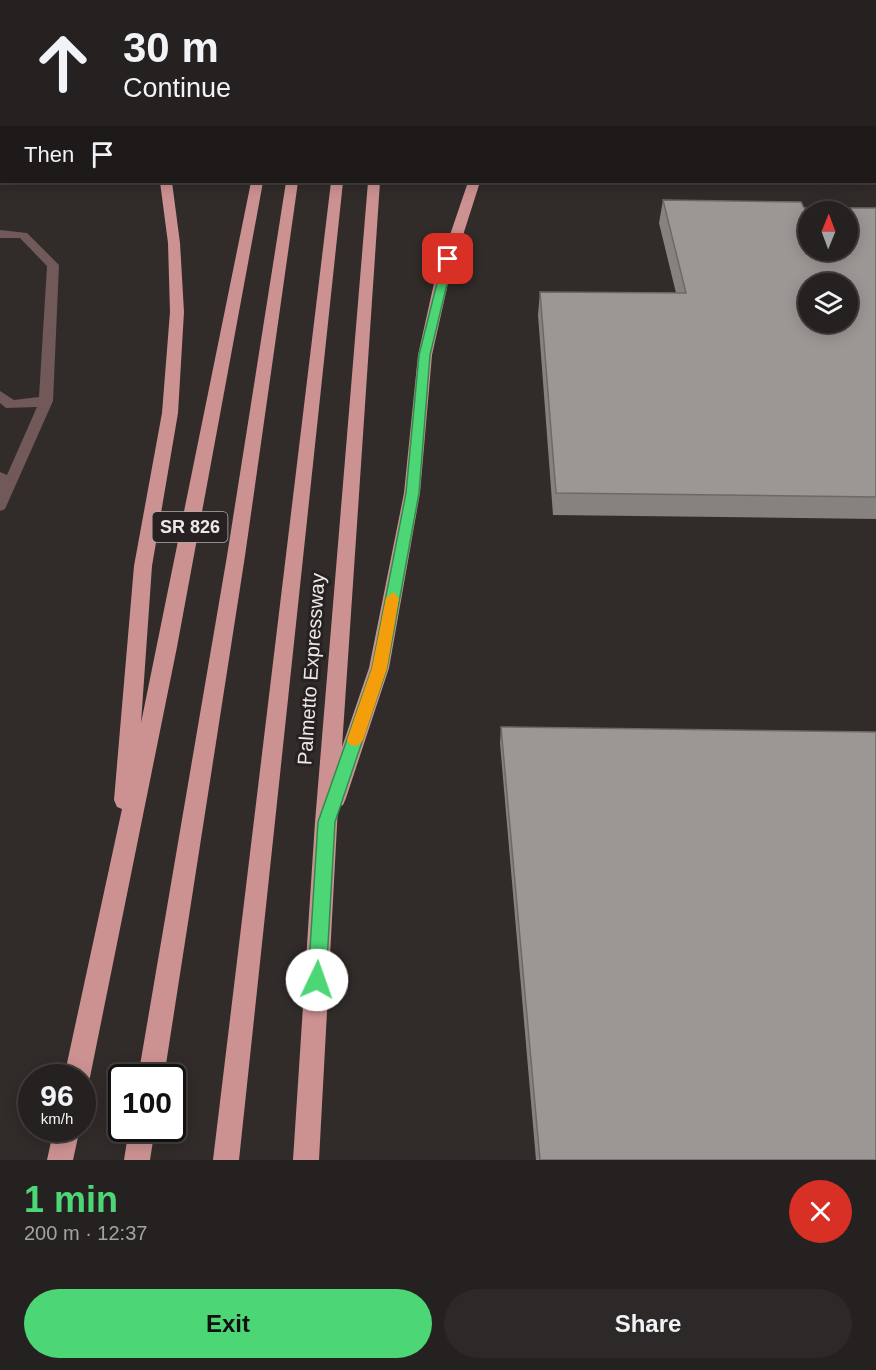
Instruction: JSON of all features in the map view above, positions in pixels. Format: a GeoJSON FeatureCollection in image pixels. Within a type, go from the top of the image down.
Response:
{"type":"FeatureCollection","features":[{"type":"Feature","properties":{"kind":"highway"},"geometry":{"type":"LineString","coordinates":[[120,871],[143,566],[170,413],[177,312],[174,243],[166,183]]}},
{"type":"Feature","properties":{"kind":"highway","name":"SR 826"},"geometry":{"type":"LineString","coordinates":[[80,1064],[167,647],[257,183]]}},
{"type":"Feature","properties":{"kind":"highway"},"geometry":{"type":"LineString","coordinates":[[153,1064],[234,568],[292,183]]}},
{"type":"Feature","properties":{"kind":"highway"},"geometry":{"type":"LineString","coordinates":[[226,1160],[337,183]]}},
{"type":"Feature","properties":{"kind":"highway","name":"Palmetto Expressway"},"geometry":{"type":"LineString","coordinates":[[306,1160],[326,822],[374,183]]}},
{"type":"Feature","properties":{"kind":"highway"},"geometry":{"type":"LineString","coordinates":[[326,822],[379,668],[412,493],[425,355],[442,279],[474,183]]}},
{"type":"Feature","properties":{"kind":"highway"},"geometry":{"type":"LineString","coordinates":[[60,1160],[64,1142]]}},
{"type":"Feature","properties":{"kind":"highway"},"geometry":{"type":"LineString","coordinates":[[137,1160],[140,1142]]}},
{"type":"Feature","properties":{"kind":"lane"},"geometry":{"type":"LineString","coordinates":[[0,234],[23,235],[53,265],[46,401],[5,481],[0,505]]}},
{"type":"Feature","properties":{"kind":"lane"},"geometry":{"type":"LineString","coordinates":[[0,396],[11,405],[46,401]]}},
{"type":"Feature","properties":{"kind":"building"},"geometry":{"type":"Polygon","coordinates":[[[663,200],[798,202],[798,261],[858,261],[858,208],[876,208],[876,497],[556,493],[540,292],[686,293],[663,200]]]}},
{"type":"Feature","properties":{"kind":"building"},"geometry":{"type":"Polygon","coordinates":[[[501,727],[876,732],[876,1160],[540,1160],[501,727]]]}},
{"type":"Feature","properties":{"kind":"slow traffic"},"geometry":{"type":"LineString","coordinates":[[355,740],[379,668],[393,598]]}},
{"type":"Feature","properties":{"kind":"route"},"geometry":{"type":"LineString","coordinates":[[317,980],[326,822],[379,668],[412,493],[425,355],[448,259]]}}]}
